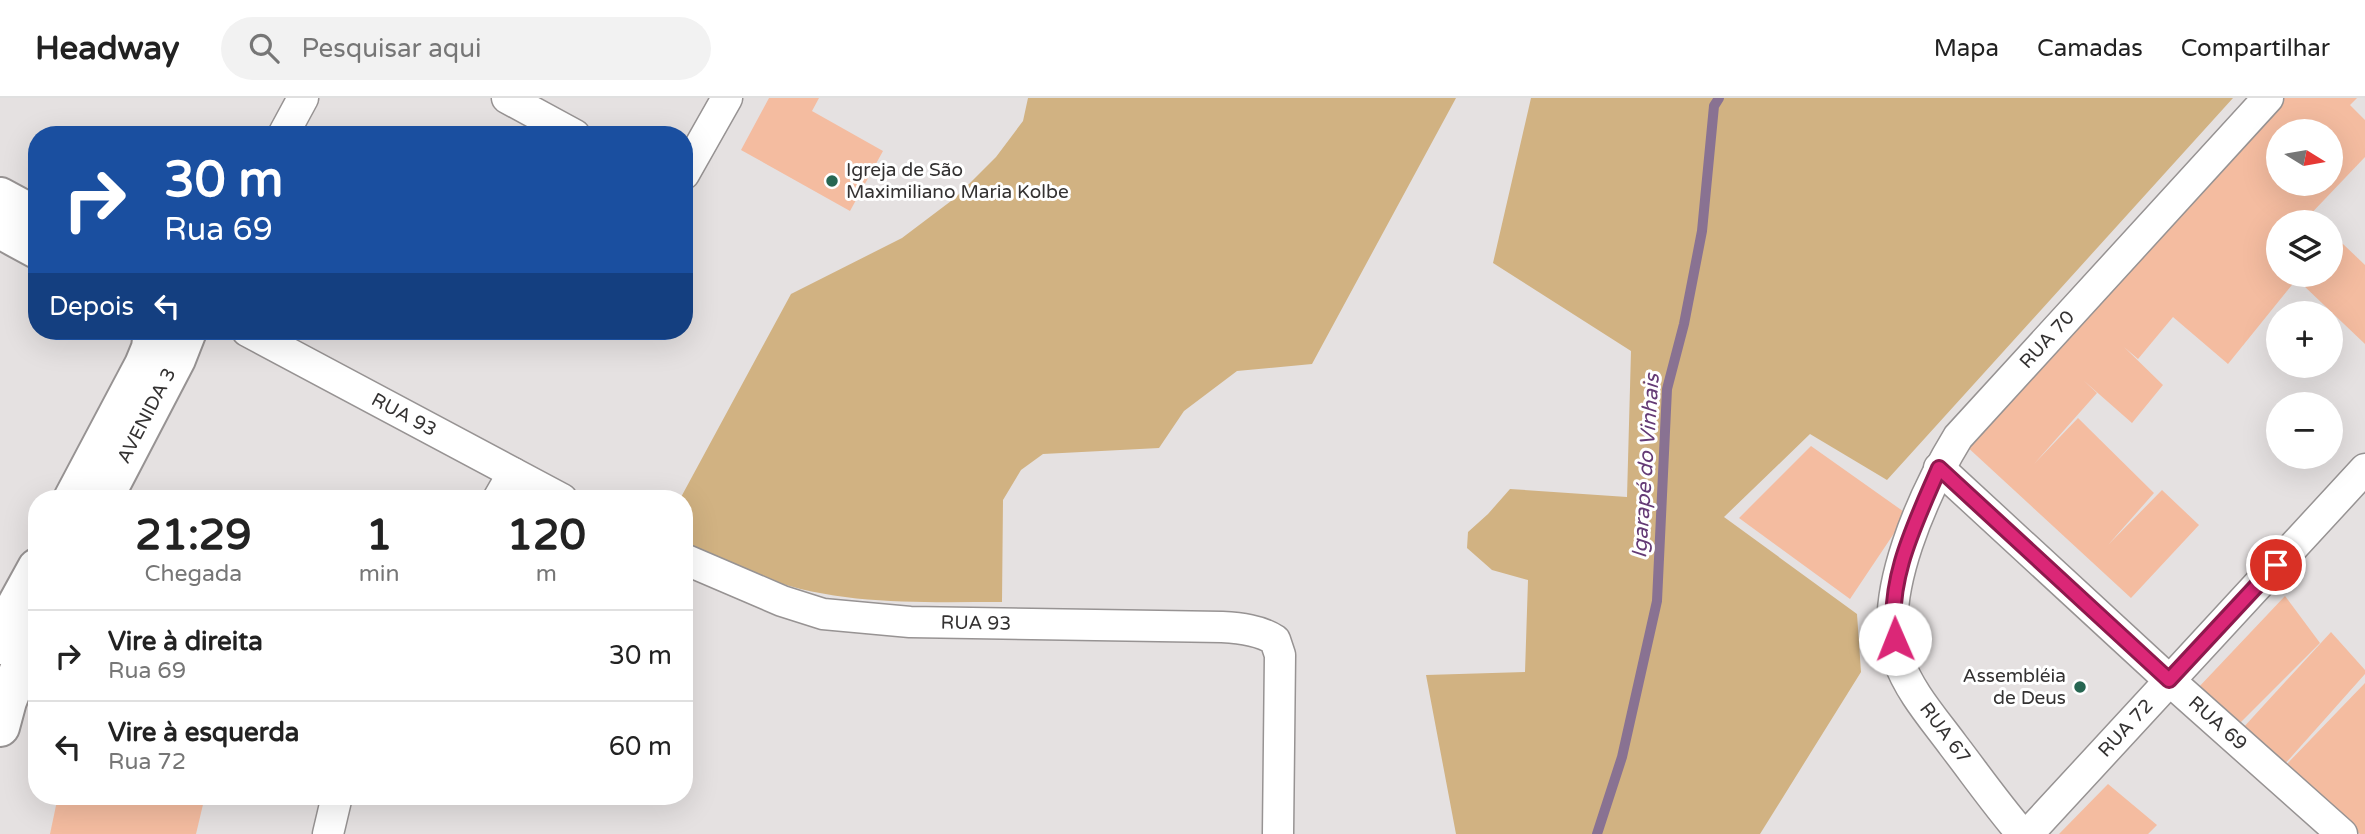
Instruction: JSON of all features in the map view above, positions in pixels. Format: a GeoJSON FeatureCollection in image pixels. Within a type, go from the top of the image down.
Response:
{"type":"FeatureCollection","features":[{"type":"Feature","properties":{"kind":"street"},"geometry":{"type":"LineString","coordinates":[[288,126],[303,98]]}},
{"type":"Feature","properties":{"kind":"street"},"geometry":{"type":"LineString","coordinates":[[507,98],[558,126]]}},
{"type":"Feature","properties":{"kind":"street"},"geometry":{"type":"LineString","coordinates":[[693,158],[727,98]]}},
{"type":"Feature","properties":{"kind":"street","name":"RUA 70"},"geometry":{"type":"LineString","coordinates":[[1892,621],[1897,584],[1908,541],[1939,468],[1958,436],[2269,98]]}},
{"type":"Feature","properties":{"kind":"street"},"geometry":{"type":"LineString","coordinates":[[0,197],[28,212]]}},
{"type":"Feature","properties":{"kind":"street"},"geometry":{"type":"LineString","coordinates":[[0,229],[28,244]]}},
{"type":"Feature","properties":{"kind":"street","name":"AVENIDA 3"},"geometry":{"type":"LineString","coordinates":[[78,490],[144,365],[152,340]]}},
{"type":"Feature","properties":{"kind":"street","name":"AVENIDA 3"},"geometry":{"type":"LineString","coordinates":[[108,490],[183,340]]}},
{"type":"Feature","properties":{"kind":"street","name":"RUA 93"},"geometry":{"type":"LineString","coordinates":[[264,340],[545,490]]}},
{"type":"Feature","properties":{"kind":"street","name":"RUA 69"},"geometry":{"type":"LineString","coordinates":[[1939,468],[2169,680],[2342,834]]}},
{"type":"Feature","properties":{"kind":"street","name":"RUA 72"},"geometry":{"type":"LineString","coordinates":[[2028,834],[2365,469]]}},
{"type":"Feature","properties":{"kind":"street"},"geometry":{"type":"LineString","coordinates":[[503,490],[513,473]]}},
{"type":"Feature","properties":{"kind":"street","name":"RUA 93"},"geometry":{"type":"LineString","coordinates":[[693,563],[771,597],[823,614],[910,622],[1222,626],[1243,629],[1275,640],[1280,655],[1278,834]]}},
{"type":"Feature","properties":{"kind":"street"},"geometry":{"type":"LineString","coordinates":[[0,727],[7,701],[15,628],[28,593]]}},
{"type":"Feature","properties":{"kind":"street","name":"RUA 67"},"geometry":{"type":"LineString","coordinates":[[1892,621],[1897,658],[1914,692],[2022,834]]}},
{"type":"Feature","properties":{"kind":"street"},"geometry":{"type":"LineString","coordinates":[[328,834],[335,805]]}},
{"type":"Feature","properties":{"kind":"shaded area"},"geometry":{"type":"Polygon","coordinates":[[[1028,98],[1456,98],[1312,364],[1237,371],[1184,411],[1159,448],[1043,454],[1021,470],[1003,500],[1002,602],[884,601],[825,594],[768,579],[693,548],[693,490],[685,490],[791,294],[902,238],[955,198],[996,157],[1023,121],[1028,98]]]}},
{"type":"Feature","properties":{"kind":"shaded area"},"geometry":{"type":"Polygon","coordinates":[[[1531,98],[2233,98],[1887,480],[1810,434],[1724,517],[1857,614],[1861,672],[1760,834],[1456,834],[1426,675],[1525,672],[1528,580],[1492,570],[1467,548],[1468,532],[1510,489],[1627,497],[1631,351],[1493,263],[1531,98]]]}},
{"type":"Feature","properties":{"kind":"building","name":"Igreja de São Maximiliano Maria Kolbe"},"geometry":{"type":"Polygon","coordinates":[[[769,98],[819,98],[812,111],[883,151],[850,211],[741,150],[769,98]]]}},
{"type":"Feature","properties":{"kind":"building"},"geometry":{"type":"Polygon","coordinates":[[[2283,98],[2357,98],[2350,105],[2365,120],[2365,157],[2343,180],[2343,119],[2266,119],[2266,196],[2328,196],[2314,210],[2266,210],[2266,287],[2290,287],[2279,301],[2266,301],[2266,317],[2228,364],[2173,317],[2138,359],[2124,347],[2163,385],[2132,423],[2083,380],[2097,393],[2034,464],[2078,418],[2154,493],[2108,545],[2162,490],[2199,525],[2131,598],[1964,444],[2283,98]]]}},
{"type":"Feature","properties":{"kind":"building"},"geometry":{"type":"Polygon","coordinates":[[[2343,244],[2365,265],[2365,344],[2343,323],[2343,301],[2320,301],[2305,287],[2343,287],[2343,244]]]}},
{"type":"Feature","properties":{"kind":"building"},"geometry":{"type":"Polygon","coordinates":[[[1811,446],[1907,514],[1850,599],[1739,518],[1811,446]]]}},
{"type":"Feature","properties":{"kind":"building"},"geometry":{"type":"Polygon","coordinates":[[[2285,596],[2320,643],[2238,725],[2197,689],[2285,596]]]}},
{"type":"Feature","properties":{"kind":"building"},"geometry":{"type":"Polygon","coordinates":[[[2331,632],[2365,670],[2365,674],[2283,766],[2242,729],[2331,632]]]}},
{"type":"Feature","properties":{"kind":"building"},"geometry":{"type":"Polygon","coordinates":[[[2365,683],[2365,834],[2360,834],[2284,767],[2365,683]]]}},
{"type":"Feature","properties":{"kind":"building"},"geometry":{"type":"Polygon","coordinates":[[[2108,784],[2157,825],[2148,834],[2059,834],[2108,784]]]}},
{"type":"Feature","properties":{"kind":"building"},"geometry":{"type":"Polygon","coordinates":[[[56,805],[203,805],[196,834],[50,834],[56,805]]]}},
{"type":"Feature","properties":{"kind":"waterway","name":"Igarapé do Vinhais"},"geometry":{"type":"LineString","coordinates":[[1597,834],[1622,757],[1657,601],[1667,389],[1684,324],[1702,231],[1714,106],[1719,98]]}},
{"type":"Feature","properties":{"kind":"place","name":"Igreja de São Maximiliano Maria Kolbe"},"geometry":{"type":"Point","coordinates":[832,181]}},
{"type":"Feature","properties":{"kind":"place","name":"Assembléia de Deus"},"geometry":{"type":"Point","coordinates":[2080,687]}},
{"type":"Feature","properties":{"kind":"route"},"geometry":{"type":"LineString","coordinates":[[1895,639],[1892,621],[1897,584],[1908,541],[1939,468],[2169,680],[2276,565]]}}]}
